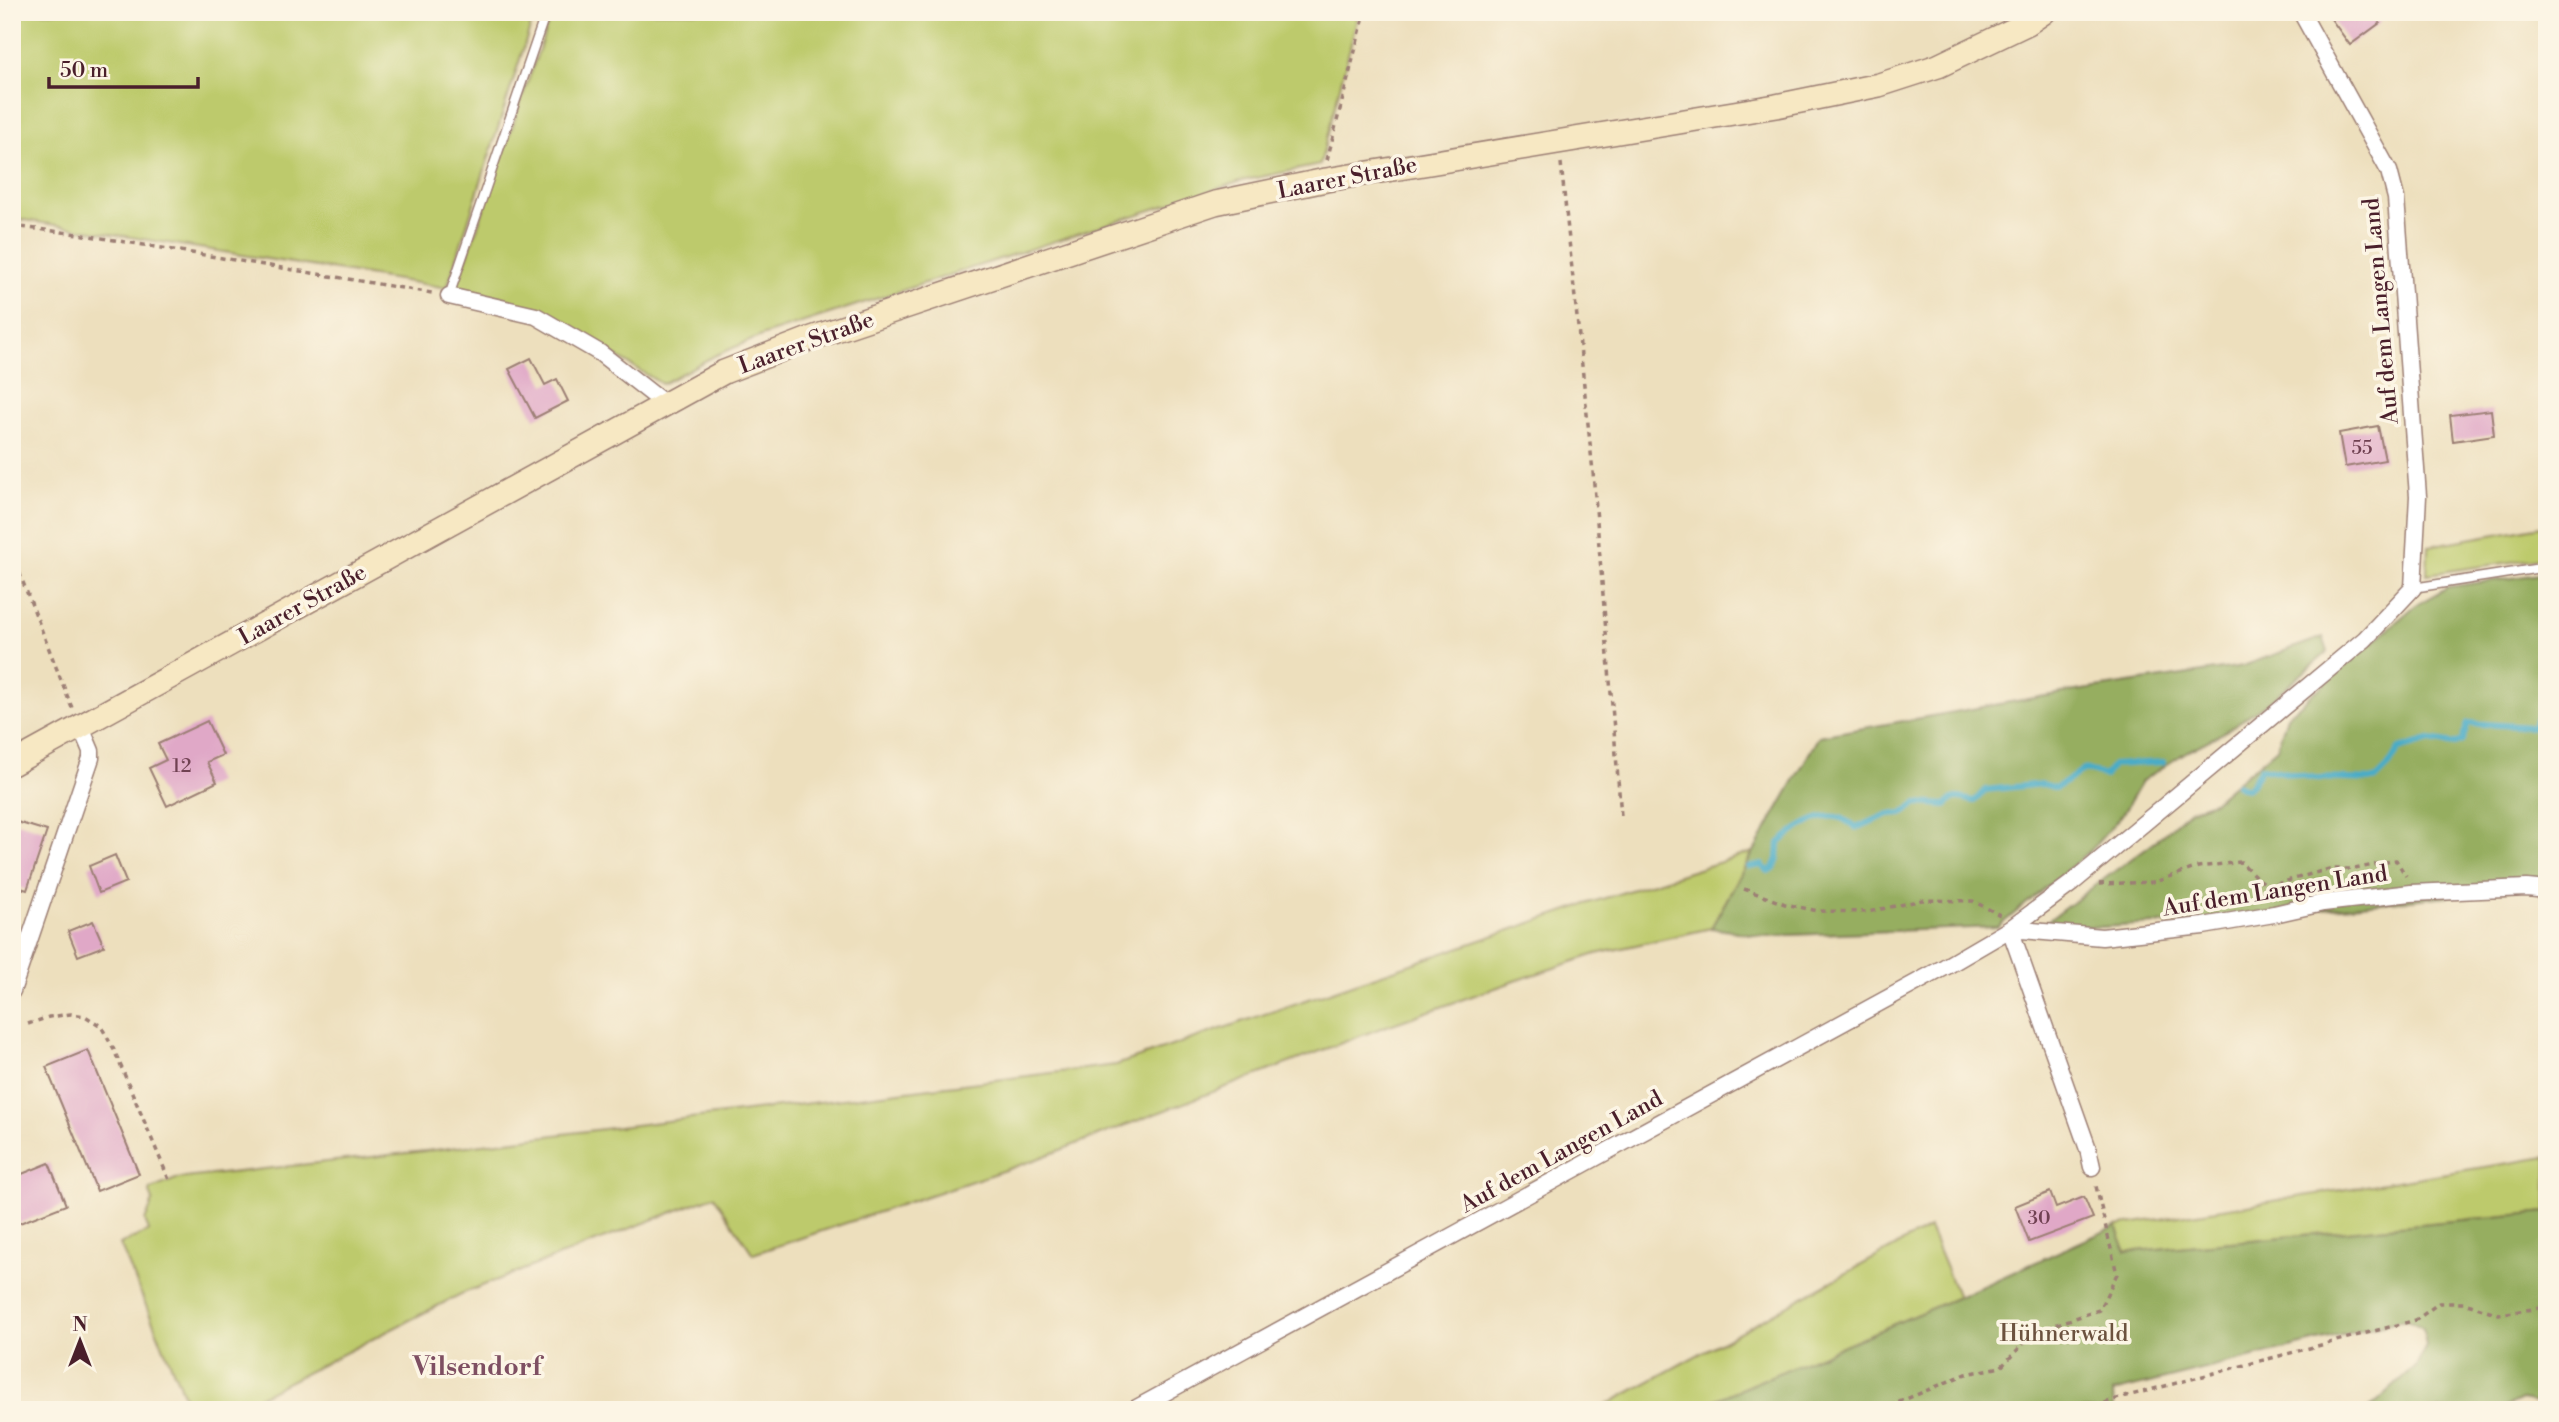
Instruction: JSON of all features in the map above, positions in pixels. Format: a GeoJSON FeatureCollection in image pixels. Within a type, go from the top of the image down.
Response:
{"type":"FeatureCollection","features":[{"type":"Feature","properties":{"kind":"street","name":"Laarer Straße"},"geometry":{"type":"LineString","coordinates":[[12,764],[724,372],[809,339],[1215,203],[1326,180],[1776,106],[1879,85],[1937,66],[2028,23],[2044,12]]}},
{"type":"Feature","properties":{"kind":"street","name":"Auf dem Langen Land"},"geometry":{"type":"LineString","coordinates":[[1133,1410],[1933,974],[2016,924],[2073,883],[2364,639],[2413,588],[2418,496],[2396,198],[2389,171],[2301,12]]}},
{"type":"Feature","properties":{"kind":"street"},"geometry":{"type":"LineString","coordinates":[[449,296],[536,316],[600,354],[665,404]]}},
{"type":"Feature","properties":{"kind":"street"},"geometry":{"type":"LineString","coordinates":[[12,991],[91,758],[92,751],[80,725]]}},
{"type":"Feature","properties":{"kind":"street","name":"Auf dem Langen Land"},"geometry":{"type":"LineString","coordinates":[[2016,924],[2102,937],[2203,926],[2323,903],[2411,893],[2527,888],[2547,890]]}},
{"type":"Feature","properties":{"kind":"street"},"geometry":{"type":"LineString","coordinates":[[2016,924],[2021,956],[2088,1149],[2091,1167]]}},
{"type":"Feature","properties":{"kind":"lane"},"geometry":{"type":"LineString","coordinates":[[449,296],[546,12]]}},
{"type":"Feature","properties":{"kind":"lane"},"geometry":{"type":"LineString","coordinates":[[2413,588],[2547,567]]}},
{"type":"Feature","properties":{"kind":"path"},"geometry":{"type":"LineString","coordinates":[[1326,180],[1327,161],[1365,12]]}},
{"type":"Feature","properties":{"kind":"path"},"geometry":{"type":"LineString","coordinates":[[1559,140],[1593,472],[1621,816]]}},
{"type":"Feature","properties":{"kind":"path"},"geometry":{"type":"LineString","coordinates":[[12,226],[78,234],[449,296]]}},
{"type":"Feature","properties":{"kind":"path"},"geometry":{"type":"LineString","coordinates":[[12,554],[80,725]]}},
{"type":"Feature","properties":{"kind":"path"},"geometry":{"type":"LineString","coordinates":[[2073,883],[2122,885],[2155,882],[2198,867],[2241,862],[2269,886],[2329,869],[2355,869],[2396,860],[2407,878],[2411,893]]}},
{"type":"Feature","properties":{"kind":"path"},"geometry":{"type":"LineString","coordinates":[[1744,889],[1784,904],[1818,911],[1868,912],[1922,900],[1973,901],[2016,924]]}},
{"type":"Feature","properties":{"kind":"path"},"geometry":{"type":"LineString","coordinates":[[27,1024],[71,1014],[85,1016],[101,1026],[170,1182]]}},
{"type":"Feature","properties":{"kind":"path"},"geometry":{"type":"LineString","coordinates":[[1880,1410],[1966,1374],[2001,1367],[2026,1341],[2054,1325],[2099,1310],[2117,1274],[2091,1167]]}},
{"type":"Feature","properties":{"kind":"path"},"geometry":{"type":"LineString","coordinates":[[2086,1410],[2112,1400],[2416,1320],[2440,1303],[2464,1303],[2499,1314],[2547,1307]]}},
{"type":"Feature","properties":{"kind":"green space"},"geometry":{"type":"Polygon","coordinates":[[[12,12],[535,12],[447,288],[12,218],[12,12]]]}},
{"type":"Feature","properties":{"kind":"green space"},"geometry":{"type":"Polygon","coordinates":[[[552,12],[1359,12],[1320,165],[1241,181],[764,335],[714,356],[662,384],[540,310],[456,289],[552,12]]]}},
{"type":"Feature","properties":{"kind":"green space"},"geometry":{"type":"Polygon","coordinates":[[[2547,525],[2547,557],[2427,574],[2428,546],[2547,525]]]}},
{"type":"Feature","properties":{"kind":"green space"},"geometry":{"type":"Polygon","coordinates":[[[2547,573],[2547,886],[2192,922],[2101,927],[2042,925],[2158,839],[2190,810],[2213,802],[2277,748],[2287,716],[2416,605],[2448,587],[2547,573]]]}},
{"type":"Feature","properties":{"kind":"green space"},"geometry":{"type":"Polygon","coordinates":[[[2323,637],[2328,652],[2271,700],[2223,733],[2186,752],[2142,781],[2122,815],[2090,851],[1998,927],[1764,936],[1711,928],[1819,736],[2062,693],[2243,666],[2323,637]]]}},
{"type":"Feature","properties":{"kind":"green space"},"geometry":{"type":"Polygon","coordinates":[[[1753,852],[1711,928],[1596,954],[1518,980],[1381,1028],[1029,1162],[753,1254],[714,1196],[461,1294],[233,1410],[190,1410],[120,1244],[149,1231],[145,1221],[153,1201],[149,1190],[176,1179],[434,1150],[1116,1065],[1589,903],[1753,852]]]}},
{"type":"Feature","properties":{"kind":"green space"},"geometry":{"type":"Polygon","coordinates":[[[2547,1157],[2547,1212],[2126,1252],[2116,1226],[2547,1157]]]}},
{"type":"Feature","properties":{"kind":"green space","name":"Hühnerwald"},"geometry":{"type":"Polygon","coordinates":[[[2547,1212],[2547,1405],[2521,1400],[2500,1410],[2368,1410],[2416,1366],[2426,1346],[2423,1328],[2406,1319],[2113,1392],[2114,1410],[1691,1410],[1958,1297],[2116,1226],[2126,1252],[2547,1212]]]}},
{"type":"Feature","properties":{"kind":"green space"},"geometry":{"type":"Polygon","coordinates":[[[1929,1228],[1958,1297],[1691,1410],[1597,1410],[1929,1228]]]}},
{"type":"Feature","properties":{"kind":"building"},"geometry":{"type":"Polygon","coordinates":[[[2326,12],[2372,12],[2380,23],[2350,45],[2326,12]]]}},
{"type":"Feature","properties":{"kind":"building"},"geometry":{"type":"Polygon","coordinates":[[[531,358],[545,385],[557,379],[568,401],[535,418],[509,369],[531,358]]]}},
{"type":"Feature","properties":{"kind":"building"},"geometry":{"type":"Polygon","coordinates":[[[2491,410],[2494,435],[2453,441],[2450,415],[2491,410]]]}},
{"type":"Feature","properties":{"kind":"building"},"geometry":{"type":"Polygon","coordinates":[[[2378,426],[2385,460],[2345,467],[2339,433],[2378,426]]]}},
{"type":"Feature","properties":{"kind":"building"},"geometry":{"type":"Polygon","coordinates":[[[207,721],[223,755],[207,762],[217,782],[167,806],[149,768],[166,760],[158,744],[207,721]]]}},
{"type":"Feature","properties":{"kind":"building"},"geometry":{"type":"Polygon","coordinates":[[[17,822],[47,831],[27,890],[12,885],[12,836],[17,822]]]}},
{"type":"Feature","properties":{"kind":"building"},"geometry":{"type":"Polygon","coordinates":[[[115,855],[126,882],[99,893],[89,866],[115,855]]]}},
{"type":"Feature","properties":{"kind":"building"},"geometry":{"type":"Polygon","coordinates":[[[93,921],[104,946],[78,956],[68,931],[93,921]]]}},
{"type":"Feature","properties":{"kind":"building"},"geometry":{"type":"Polygon","coordinates":[[[88,1050],[139,1174],[97,1191],[46,1067],[88,1050]]]}},
{"type":"Feature","properties":{"kind":"building"},"geometry":{"type":"Polygon","coordinates":[[[49,1163],[66,1205],[12,1226],[12,1178],[49,1163]]]}},
{"type":"Feature","properties":{"kind":"building"},"geometry":{"type":"Polygon","coordinates":[[[2050,1192],[2056,1208],[2084,1197],[2093,1218],[2029,1242],[2015,1206],[2050,1192]]]}},
{"type":"Feature","properties":{"kind":"waterway"},"geometry":{"type":"LineString","coordinates":[[2237,785],[2246,789],[2261,768],[2315,778],[2375,780],[2388,767],[2399,749],[2430,740],[2455,744],[2462,741],[2468,723],[2532,727],[2547,702]]}},
{"type":"Feature","properties":{"kind":"waterway"},"geometry":{"type":"LineString","coordinates":[[1749,867],[1762,865],[1768,871],[1774,868],[1778,859],[1779,843],[1816,819],[1841,818],[1856,828],[1889,814],[1903,813],[1917,803],[1946,805],[1956,798],[1975,801],[1985,790],[2043,784],[2056,788],[2085,769],[2105,776],[2113,765],[2163,762]]}},
{"type":"Feature","properties":{"kind":"district","name":"Vilsendorf"},"geometry":{"type":"Point","coordinates":[477,1366]}}]}
